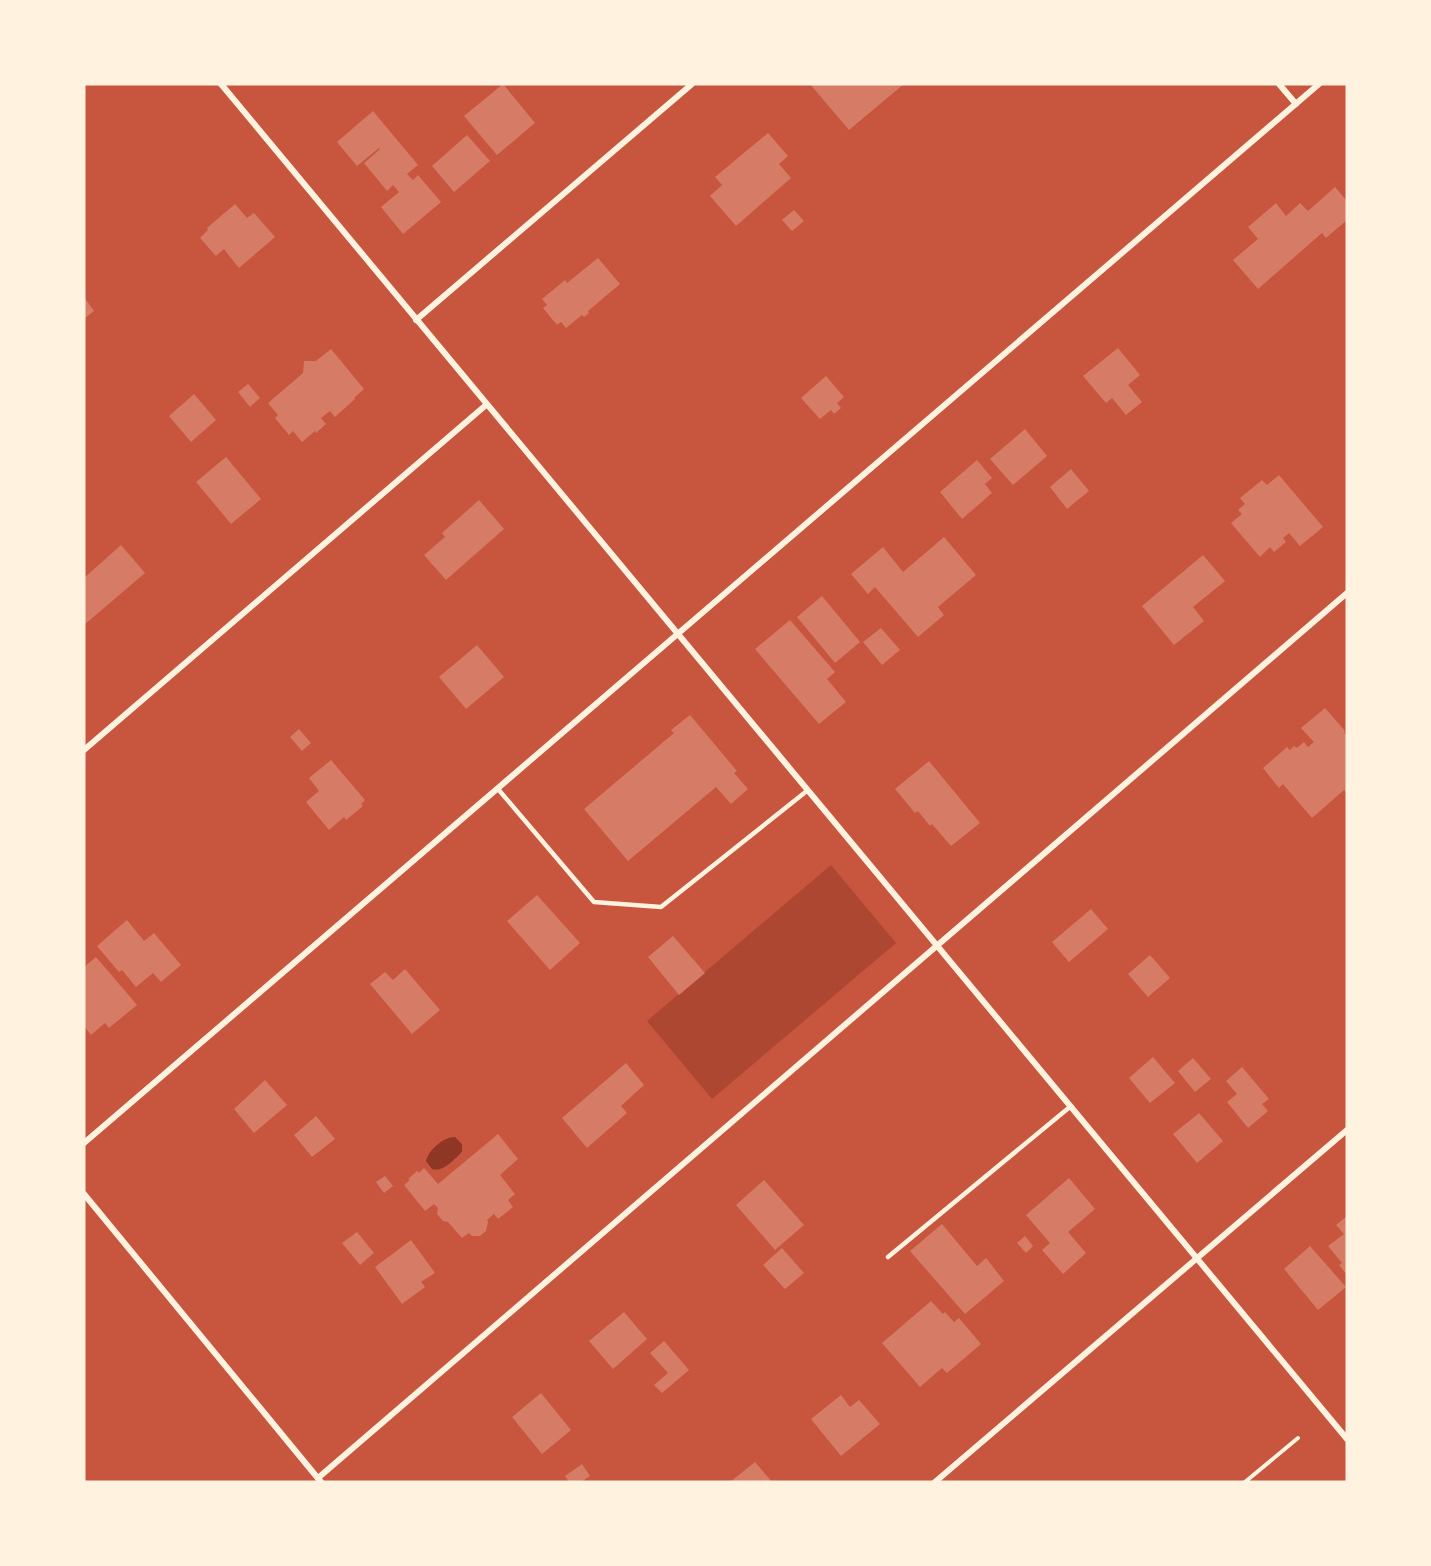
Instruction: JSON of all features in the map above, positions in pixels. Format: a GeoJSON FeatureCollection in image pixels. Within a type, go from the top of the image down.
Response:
{"type":"FeatureCollection","features":[{"type":"Feature","properties":{"kind":"street"},"geometry":{"type":"LineString","coordinates":[[221,84],[1347,1439]]}},
{"type":"Feature","properties":{"kind":"street"},"geometry":{"type":"LineString","coordinates":[[416,320],[692,84]]}},
{"type":"Feature","properties":{"kind":"street"},"geometry":{"type":"LineString","coordinates":[[1279,84],[1296,104]]}},
{"type":"Feature","properties":{"kind":"street"},"geometry":{"type":"LineString","coordinates":[[84,1143],[1319,84]]}},
{"type":"Feature","properties":{"kind":"street"},"geometry":{"type":"LineString","coordinates":[[84,750],[486,405]]}},
{"type":"Feature","properties":{"kind":"street"},"geometry":{"type":"LineString","coordinates":[[84,1194],[320,1480],[1347,593]]}},
{"type":"Feature","properties":{"kind":"street"},"geometry":{"type":"LineString","coordinates":[[936,1482],[1347,1130]]}},
{"type":"Feature","properties":{"kind":"lane"},"geometry":{"type":"LineString","coordinates":[[498,789],[594,902],[661,908],[808,790]]}},
{"type":"Feature","properties":{"kind":"lane"},"geometry":{"type":"LineString","coordinates":[[888,1257],[1071,1106]]}},
{"type":"Feature","properties":{"kind":"path"},"geometry":{"type":"LineString","coordinates":[[1245,1482],[1298,1438]]}},
{"type":"Feature","properties":{"kind":"shaded area"},"geometry":{"type":"Polygon","coordinates":[[[831,865],[896,943],[712,1099],[647,1021],[831,865]]]}},
{"type":"Feature","properties":{"kind":"shaded area"},"geometry":{"type":"Polygon","coordinates":[[[455,1137],[462,1144],[460,1154],[443,1168],[432,1169],[426,1161],[430,1153],[441,1142],[455,1137]]]}},
{"type":"Feature","properties":{"kind":"building"},"geometry":{"type":"Polygon","coordinates":[[[503,84],[535,123],[497,155],[464,116],[503,84]]]}},
{"type":"Feature","properties":{"kind":"building"},"geometry":{"type":"Polygon","coordinates":[[[810,84],[904,84],[849,130],[810,84]]]}},
{"type":"Feature","properties":{"kind":"building"},"geometry":{"type":"Polygon","coordinates":[[[373,111],[418,165],[407,174],[413,180],[418,175],[441,202],[403,234],[381,207],[399,192],[393,185],[387,191],[364,163],[380,149],[357,166],[337,142],[373,111]]]}},
{"type":"Feature","properties":{"kind":"building"},"geometry":{"type":"Polygon","coordinates":[[[768,133],[788,156],[779,164],[791,178],[736,226],[710,196],[722,185],[715,177],[768,133]]]}},
{"type":"Feature","properties":{"kind":"building"},"geometry":{"type":"Polygon","coordinates":[[[467,135],[490,161],[454,192],[432,166],[467,135]]]}},
{"type":"Feature","properties":{"kind":"building"},"geometry":{"type":"Polygon","coordinates":[[[1335,187],[1347,201],[1347,220],[1326,238],[1322,233],[1258,289],[1233,260],[1258,239],[1248,227],[1276,203],[1286,216],[1300,203],[1308,211],[1335,187]]]}},
{"type":"Feature","properties":{"kind":"building"},"geometry":{"type":"Polygon","coordinates":[[[235,204],[247,218],[254,213],[275,237],[239,268],[224,249],[216,256],[200,238],[208,230],[207,228],[235,204]]]}},
{"type":"Feature","properties":{"kind":"building"},"geometry":{"type":"Polygon","coordinates":[[[794,210],[804,221],[792,231],[782,220],[794,210]]]}},
{"type":"Feature","properties":{"kind":"building"},"geometry":{"type":"Polygon","coordinates":[[[598,258],[620,284],[584,317],[582,315],[566,328],[561,322],[557,325],[543,308],[547,305],[542,299],[565,280],[567,283],[598,258]]]}},
{"type":"Feature","properties":{"kind":"building"},"geometry":{"type":"Polygon","coordinates":[[[84,297],[94,311],[84,319],[84,297]]]}},
{"type":"Feature","properties":{"kind":"building"},"geometry":{"type":"Polygon","coordinates":[[[1118,348],[1140,375],[1128,385],[1142,402],[1126,415],[1112,398],[1106,403],[1083,376],[1118,348]]]}},
{"type":"Feature","properties":{"kind":"building"},"geometry":{"type":"Polygon","coordinates":[[[331,349],[364,389],[335,417],[330,411],[321,418],[326,424],[302,442],[293,431],[289,435],[275,418],[278,415],[268,403],[303,373],[304,361],[316,361],[331,349]]]}},
{"type":"Feature","properties":{"kind":"building"},"geometry":{"type":"Polygon","coordinates":[[[826,376],[844,397],[837,403],[841,408],[834,414],[831,410],[820,419],[801,398],[826,376]]]}},
{"type":"Feature","properties":{"kind":"building"},"geometry":{"type":"Polygon","coordinates":[[[248,384],[260,398],[250,407],[238,392],[248,384]]]}},
{"type":"Feature","properties":{"kind":"building"},"geometry":{"type":"Polygon","coordinates":[[[194,394],[216,420],[191,442],[169,416],[194,394]]]}},
{"type":"Feature","properties":{"kind":"building"},"geometry":{"type":"Polygon","coordinates":[[[1025,429],[1047,456],[1013,485],[990,459],[1025,429]]]}},
{"type":"Feature","properties":{"kind":"building"},"geometry":{"type":"Polygon","coordinates":[[[226,457],[261,499],[231,524],[196,482],[226,457]]]}},
{"type":"Feature","properties":{"kind":"building"},"geometry":{"type":"Polygon","coordinates":[[[977,460],[992,478],[985,484],[992,493],[962,519],[940,492],[977,460]]]}},
{"type":"Feature","properties":{"kind":"building"},"geometry":{"type":"Polygon","coordinates":[[[1071,469],[1089,491],[1067,509],[1050,487],[1071,469]]]}},
{"type":"Feature","properties":{"kind":"building"},"geometry":{"type":"Polygon","coordinates":[[[1279,475],[1323,527],[1300,546],[1289,533],[1283,538],[1286,542],[1274,552],[1270,547],[1260,557],[1231,523],[1242,514],[1238,510],[1245,504],[1240,498],[1262,480],[1267,485],[1279,475]]]}},
{"type":"Feature","properties":{"kind":"building"},"geometry":{"type":"Polygon","coordinates":[[[479,500],[504,529],[446,580],[424,555],[445,537],[442,533],[479,500]]]}},
{"type":"Feature","properties":{"kind":"building"},"geometry":{"type":"Polygon","coordinates":[[[944,537],[976,575],[938,607],[944,615],[918,637],[875,587],[868,594],[851,574],[883,547],[903,572],[944,537]]]}},
{"type":"Feature","properties":{"kind":"building"},"geometry":{"type":"Polygon","coordinates":[[[121,545],[145,573],[84,625],[84,578],[121,545]]]}},
{"type":"Feature","properties":{"kind":"building"},"geometry":{"type":"Polygon","coordinates":[[[1203,555],[1225,581],[1193,607],[1204,621],[1174,645],[1142,606],[1203,555]]]}},
{"type":"Feature","properties":{"kind":"building"},"geometry":{"type":"Polygon","coordinates":[[[822,596],[860,642],[835,663],[797,617],[822,596]]]}},
{"type":"Feature","properties":{"kind":"building"},"geometry":{"type":"Polygon","coordinates":[[[790,620],[835,672],[827,679],[846,702],[819,724],[755,649],[790,620]]]}},
{"type":"Feature","properties":{"kind":"building"},"geometry":{"type":"Polygon","coordinates":[[[881,628],[900,650],[882,665],[863,642],[881,628]]]}},
{"type":"Feature","properties":{"kind":"building"},"geometry":{"type":"Polygon","coordinates":[[[477,645],[504,677],[466,709],[439,677],[477,645]]]}},
{"type":"Feature","properties":{"kind":"building"},"geometry":{"type":"Polygon","coordinates":[[[1325,708],[1347,736],[1347,793],[1344,790],[1312,818],[1283,784],[1279,788],[1263,768],[1287,747],[1290,750],[1294,746],[1297,748],[1304,742],[1308,747],[1314,742],[1301,728],[1325,708]]]}},
{"type":"Feature","properties":{"kind":"building"},"geometry":{"type":"Polygon","coordinates":[[[690,715],[737,771],[734,773],[748,789],[731,804],[716,787],[628,861],[584,809],[674,733],[671,730],[690,715]]]}},
{"type":"Feature","properties":{"kind":"building"},"geometry":{"type":"Polygon","coordinates":[[[299,729],[311,743],[302,751],[290,737],[299,729]]]}},
{"type":"Feature","properties":{"kind":"building"},"geometry":{"type":"Polygon","coordinates":[[[331,760],[365,800],[361,804],[363,806],[346,820],[344,817],[329,830],[306,802],[319,791],[309,778],[331,760]]]}},
{"type":"Feature","properties":{"kind":"building"},"geometry":{"type":"Polygon","coordinates":[[[929,761],[980,823],[951,846],[918,811],[915,813],[895,789],[929,761]]]}},
{"type":"Feature","properties":{"kind":"building"},"geometry":{"type":"Polygon","coordinates":[[[537,895],[580,943],[550,970],[507,921],[537,895]]]}},
{"type":"Feature","properties":{"kind":"building"},"geometry":{"type":"Polygon","coordinates":[[[1091,909],[1108,929],[1069,962],[1052,942],[1091,909]]]}},
{"type":"Feature","properties":{"kind":"building"},"geometry":{"type":"Polygon","coordinates":[[[127,920],[144,941],[154,933],[181,965],[161,982],[153,973],[136,987],[122,970],[119,972],[97,946],[127,920]]]}},
{"type":"Feature","properties":{"kind":"building"},"geometry":{"type":"Polygon","coordinates":[[[673,936],[705,973],[679,995],[648,957],[673,936]]]}},
{"type":"Feature","properties":{"kind":"building"},"geometry":{"type":"Polygon","coordinates":[[[1150,955],[1170,978],[1148,997],[1128,974],[1150,955]]]}},
{"type":"Feature","properties":{"kind":"building"},"geometry":{"type":"Polygon","coordinates":[[[96,957],[137,1005],[109,1028],[105,1023],[91,1035],[84,1026],[84,967],[96,957]]]}},
{"type":"Feature","properties":{"kind":"building"},"geometry":{"type":"Polygon","coordinates":[[[405,969],[440,1010],[412,1034],[370,984],[385,972],[393,980],[405,969]]]}},
{"type":"Feature","properties":{"kind":"building"},"geometry":{"type":"Polygon","coordinates":[[[1153,1057],[1175,1083],[1150,1103],[1129,1078],[1153,1057]]]}},
{"type":"Feature","properties":{"kind":"building"},"geometry":{"type":"Polygon","coordinates":[[[1193,1058],[1211,1079],[1195,1092],[1178,1071],[1193,1058]]]}},
{"type":"Feature","properties":{"kind":"building"},"geometry":{"type":"Polygon","coordinates":[[[626,1063],[644,1085],[621,1106],[627,1113],[587,1148],[562,1118],[626,1063]]]}},
{"type":"Feature","properties":{"kind":"building"},"geometry":{"type":"Polygon","coordinates":[[[1242,1067],[1269,1099],[1262,1104],[1268,1111],[1248,1128],[1227,1102],[1237,1094],[1226,1081],[1242,1067]]]}},
{"type":"Feature","properties":{"kind":"building"},"geometry":{"type":"Polygon","coordinates":[[[265,1080],[287,1105],[254,1133],[234,1109],[265,1080]]]}},
{"type":"Feature","properties":{"kind":"building"},"geometry":{"type":"Polygon","coordinates":[[[1199,1113],[1223,1141],[1197,1163],[1173,1134],[1199,1113]]]}},
{"type":"Feature","properties":{"kind":"building"},"geometry":{"type":"Polygon","coordinates":[[[316,1116],[335,1139],[312,1157],[294,1135],[316,1116]]]}},
{"type":"Feature","properties":{"kind":"building"},"geometry":{"type":"Polygon","coordinates":[[[498,1134],[518,1159],[500,1175],[515,1194],[508,1200],[513,1207],[498,1219],[494,1214],[487,1220],[486,1231],[480,1236],[472,1236],[469,1233],[462,1238],[448,1222],[443,1221],[437,1214],[438,1208],[434,1204],[425,1211],[404,1185],[417,1171],[419,1173],[424,1168],[438,1184],[498,1134]]]}},
{"type":"Feature","properties":{"kind":"building"},"geometry":{"type":"Polygon","coordinates":[[[385,1176],[393,1186],[384,1193],[376,1182],[385,1176]]]}},
{"type":"Feature","properties":{"kind":"building"},"geometry":{"type":"Polygon","coordinates":[[[1069,1178],[1095,1209],[1068,1232],[1086,1253],[1063,1274],[1042,1250],[1050,1243],[1026,1215],[1069,1178]]]}},
{"type":"Feature","properties":{"kind":"building"},"geometry":{"type":"Polygon","coordinates":[[[764,1180],[804,1225],[775,1250],[736,1205],[764,1180]]]}},
{"type":"Feature","properties":{"kind":"building"},"geometry":{"type":"Polygon","coordinates":[[[1347,1216],[1347,1275],[1339,1265],[1342,1263],[1328,1246],[1344,1234],[1336,1225],[1347,1216]]]}},
{"type":"Feature","properties":{"kind":"building"},"geometry":{"type":"Polygon","coordinates":[[[942,1224],[977,1266],[986,1258],[1004,1281],[965,1314],[910,1251],[942,1224]]]}},
{"type":"Feature","properties":{"kind":"building"},"geometry":{"type":"Polygon","coordinates":[[[357,1232],[374,1253],[360,1265],[342,1243],[357,1232]]]}},
{"type":"Feature","properties":{"kind":"building"},"geometry":{"type":"Polygon","coordinates":[[[1025,1236],[1033,1246],[1026,1253],[1017,1243],[1025,1236]]]}},
{"type":"Feature","properties":{"kind":"building"},"geometry":{"type":"Polygon","coordinates":[[[411,1240],[435,1273],[421,1282],[425,1287],[402,1304],[375,1267],[411,1240]]]}},
{"type":"Feature","properties":{"kind":"building"},"geometry":{"type":"Polygon","coordinates":[[[1310,1246],[1346,1287],[1318,1310],[1284,1269],[1310,1246]]]}},
{"type":"Feature","properties":{"kind":"building"},"geometry":{"type":"Polygon","coordinates":[[[782,1248],[804,1273],[785,1289],[763,1265],[782,1248]]]}},
{"type":"Feature","properties":{"kind":"building"},"geometry":{"type":"Polygon","coordinates":[[[931,1301],[954,1322],[959,1318],[981,1344],[947,1373],[942,1368],[920,1387],[882,1343],[931,1301]]]}},
{"type":"Feature","properties":{"kind":"building"},"geometry":{"type":"Polygon","coordinates":[[[624,1312],[647,1339],[613,1369],[589,1341],[624,1312]]]}},
{"type":"Feature","properties":{"kind":"building"},"geometry":{"type":"Polygon","coordinates":[[[664,1341],[689,1370],[662,1393],[654,1385],[668,1373],[650,1353],[664,1341]]]}},
{"type":"Feature","properties":{"kind":"building"},"geometry":{"type":"Polygon","coordinates":[[[541,1393],[571,1430],[542,1454],[512,1417],[541,1393]]]}},
{"type":"Feature","properties":{"kind":"building"},"geometry":{"type":"Polygon","coordinates":[[[841,1395],[850,1407],[859,1400],[880,1424],[841,1456],[811,1419],[841,1395]]]}},
{"type":"Feature","properties":{"kind":"building"},"geometry":{"type":"Polygon","coordinates":[[[755,1462],[772,1482],[730,1482],[755,1462]]]}},
{"type":"Feature","properties":{"kind":"building"},"geometry":{"type":"Polygon","coordinates":[[[582,1464],[590,1476],[581,1482],[569,1482],[565,1476],[582,1464]]]}}]}
